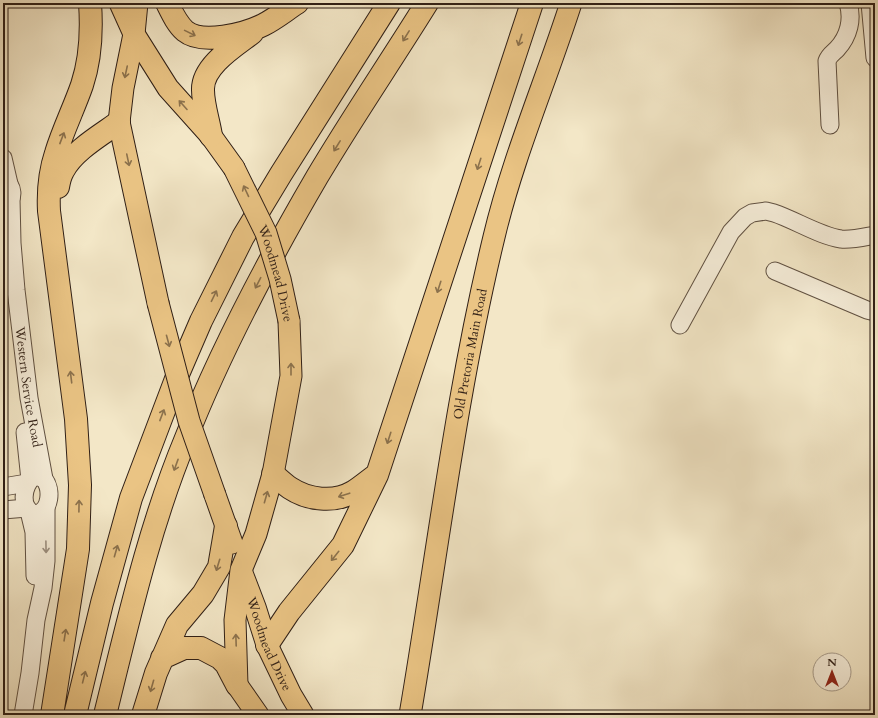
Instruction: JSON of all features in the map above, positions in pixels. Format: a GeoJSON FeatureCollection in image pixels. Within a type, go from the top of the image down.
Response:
{"type":"FeatureCollection","features":[{"type":"Feature","properties":{"kind":"highway"},"geometry":{"type":"LineString","coordinates":[[52,715],[78,549],[80,485],[76,419],[49,211],[49,188],[56,154],[83,83],[88,61],[92,29],[90,3]]}},
{"type":"Feature","properties":{"kind":"highway"},"geometry":{"type":"LineString","coordinates":[[166,3],[177,22],[186,32],[200,37],[213,38],[229,36],[262,25]]}},
{"type":"Feature","properties":{"kind":"highway"},"geometry":{"type":"LineString","coordinates":[[211,136],[203,91],[205,78],[208,72],[220,58],[262,25],[297,3]]}},
{"type":"Feature","properties":{"kind":"highway"},"geometry":{"type":"LineString","coordinates":[[75,715],[102,603],[132,498],[179,372],[205,314],[243,237],[389,3]]}},
{"type":"Feature","properties":{"kind":"highway"},"geometry":{"type":"LineString","coordinates":[[105,715],[130,611],[162,504],[186,438],[229,338],[264,271],[318,176],[427,3]]}},
{"type":"Feature","properties":{"kind":"highway"},"geometry":{"type":"LineString","coordinates":[[267,645],[289,612],[343,545],[377,475],[532,3]]}},
{"type":"Feature","properties":{"kind":"highway"},"geometry":{"type":"LineString","coordinates":[[54,242],[57,194],[62,173],[76,154],[120,122]]}},
{"type":"Feature","properties":{"kind":"highway"},"geometry":{"type":"LineString","coordinates":[[273,474],[290,488],[306,496],[322,499],[335,498],[352,492],[377,475]]}},
{"type":"Feature","properties":{"kind":"highway"},"geometry":{"type":"LineString","coordinates":[[143,715],[156,673],[177,625],[203,594],[219,567],[226,526]]}},
{"type":"Feature","properties":{"kind":"highway"},"geometry":{"type":"LineString","coordinates":[[162,658],[184,648],[201,648],[220,658],[226,664],[237,685]]}},
{"type":"Feature","properties":{"kind":"main road","name":"Woodmead Drive"},"geometry":{"type":"LineString","coordinates":[[120,3],[134,34],[168,88],[211,136],[234,168],[266,233],[280,279],[289,321],[291,376],[273,474],[256,534],[241,570],[235,620],[237,685]]}},
{"type":"Feature","properties":{"kind":"main road","name":"Woodmead Drive"},"geometry":{"type":"LineString","coordinates":[[137,3],[134,34],[123,88],[120,122],[158,303],[189,421],[267,645],[291,695],[303,715]]}},
{"type":"Feature","properties":{"kind":"main road","name":"Old Pretoria Main Road"},"geometry":{"type":"LineString","coordinates":[[410,715],[460,404],[494,236],[524,135],[554,56],[571,3]]}},
{"type":"Feature","properties":{"kind":"main road"},"geometry":{"type":"LineString","coordinates":[[237,685],[258,715]]}},
{"type":"Feature","properties":{"kind":"street"},"geometry":{"type":"LineString","coordinates":[[830,124],[827,61],[828,57],[843,41],[847,33],[850,16],[848,3]]}},
{"type":"Feature","properties":{"kind":"street"},"geometry":{"type":"LineString","coordinates":[[870,3],[875,58]]}},
{"type":"Feature","properties":{"kind":"street","name":"Western Service Road"},"geometry":{"type":"LineString","coordinates":[[3,158],[17,304],[29,398],[34,481]]}},
{"type":"Feature","properties":{"kind":"street"},"geometry":{"type":"LineString","coordinates":[[680,325],[731,232],[745,217],[752,213],[766,211],[774,212],[840,239],[852,239],[875,235]]}},
{"type":"Feature","properties":{"kind":"street","name":"Western Service Road"},"geometry":{"type":"LineString","coordinates":[[3,239],[34,481]]}},
{"type":"Feature","properties":{"kind":"street"},"geometry":{"type":"LineString","coordinates":[[775,271],[875,312]]}},
{"type":"Feature","properties":{"kind":"street"},"geometry":{"type":"LineString","coordinates":[[3,487],[34,481],[49,490],[49,499],[34,509],[3,510]]}},
{"type":"Feature","properties":{"kind":"street"},"geometry":{"type":"LineString","coordinates":[[23,715],[30,674],[36,620],[34,509],[24,492],[34,481]]}}]}
